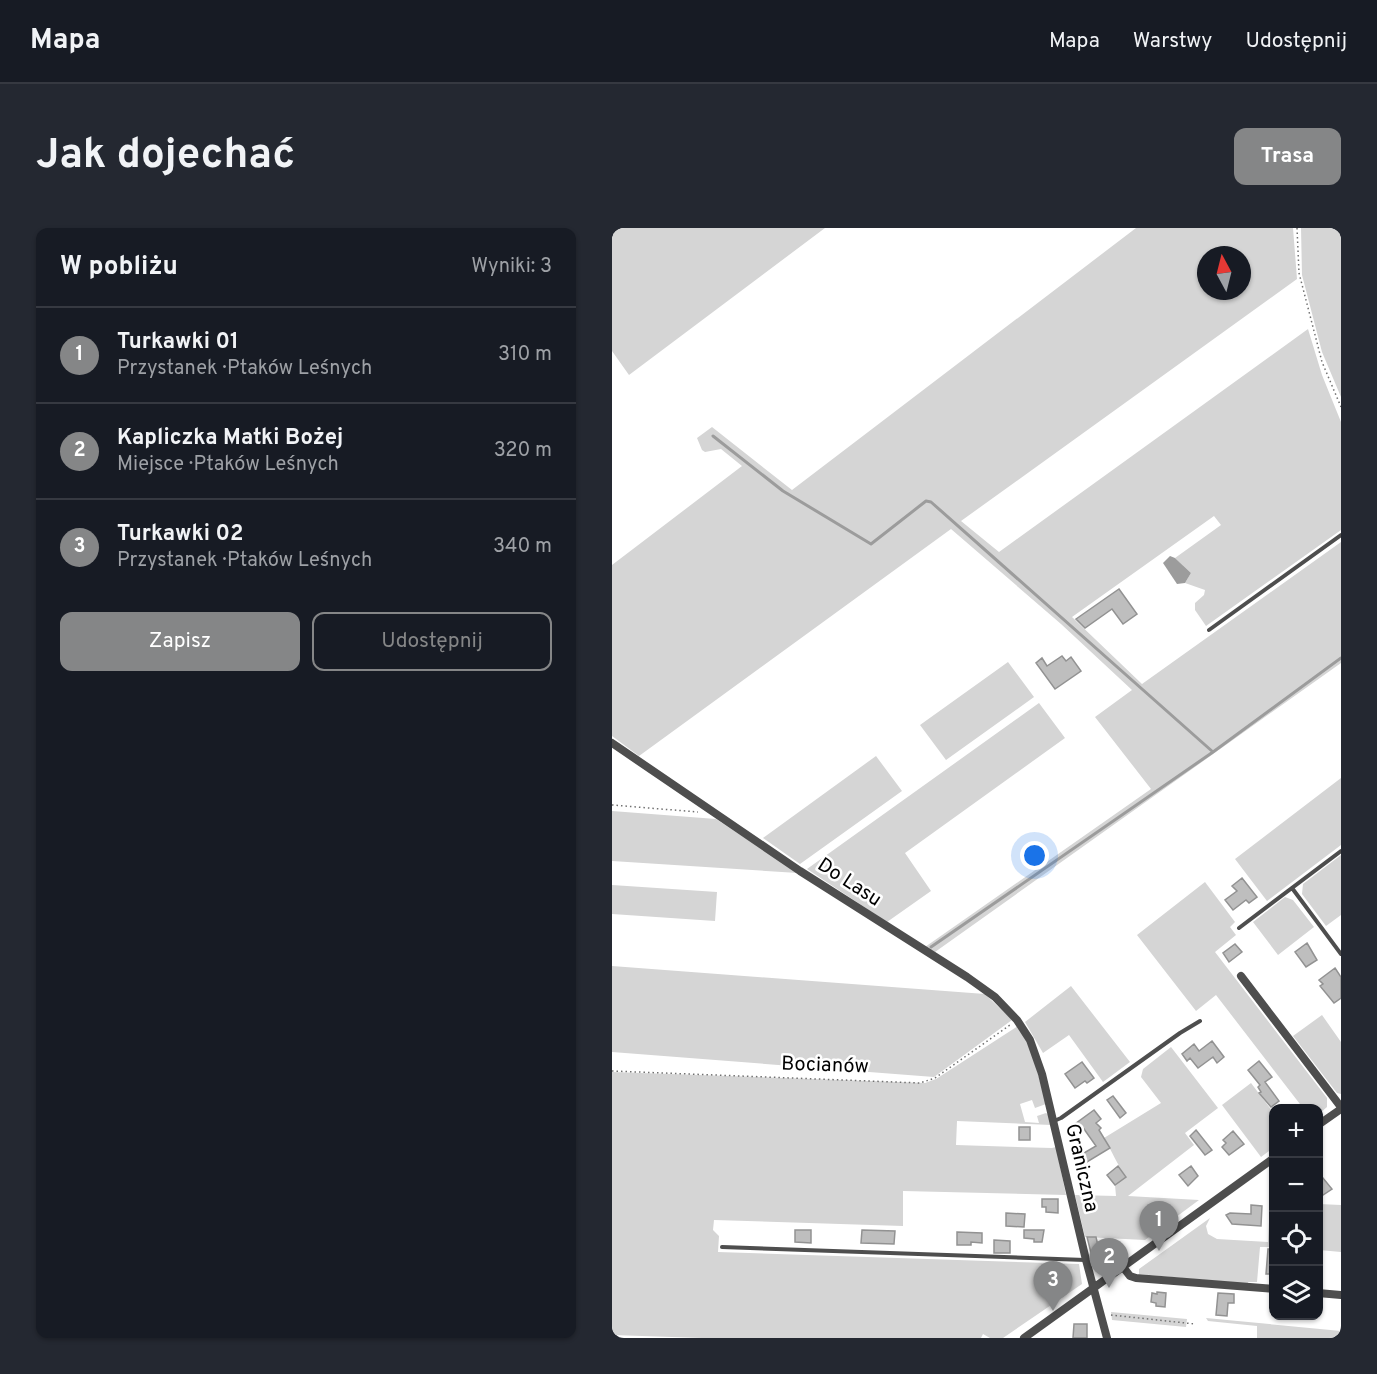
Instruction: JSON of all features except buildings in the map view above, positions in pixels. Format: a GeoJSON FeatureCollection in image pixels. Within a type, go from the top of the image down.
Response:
{"type":"FeatureCollection","features":[{"type":"Feature","properties":{"kind":"street","name":"Do Lasu"},"geometry":{"type":"LineString","coordinates":[[612,742],[864,913],[995,997],[1017,1020],[1030,1040],[1042,1074]]}},
{"type":"Feature","properties":{"kind":"street"},"geometry":{"type":"LineString","coordinates":[[1241,976],[1341,1108],[1323,1121]]}},
{"type":"Feature","properties":{"kind":"street","name":"Graniczna"},"geometry":{"type":"LineString","coordinates":[[1042,1074],[1107,1338]]}},
{"type":"Feature","properties":{"kind":"street"},"geometry":{"type":"LineString","coordinates":[[1024,1338],[1269,1162]]}},
{"type":"Feature","properties":{"kind":"street"},"geometry":{"type":"LineString","coordinates":[[1123,1267],[1130,1276],[1136,1278],[1269,1289]]}},
{"type":"Feature","properties":{"kind":"street"},"geometry":{"type":"LineString","coordinates":[[1323,1293],[1341,1295]]}},
{"type":"Feature","properties":{"kind":"lane"},"geometry":{"type":"LineString","coordinates":[[1209,630],[1341,535]]}},
{"type":"Feature","properties":{"kind":"lane"},"geometry":{"type":"LineString","coordinates":[[1239,928],[1341,850]]}},
{"type":"Feature","properties":{"kind":"lane"},"geometry":{"type":"LineString","coordinates":[[1292,888],[1341,954]]}},
{"type":"Feature","properties":{"kind":"lane"},"geometry":{"type":"LineString","coordinates":[[1053,1121],[1061,1118],[1179,1033],[1200,1021]]}},
{"type":"Feature","properties":{"kind":"lane"},"geometry":{"type":"LineString","coordinates":[[722,1248],[1086,1260]]}},
{"type":"Feature","properties":{"kind":"path"},"geometry":{"type":"LineString","coordinates":[[1297,228],[1299,273],[1322,362],[1341,407]]}},
{"type":"Feature","properties":{"kind":"path"},"geometry":{"type":"LineString","coordinates":[[612,806],[718,814]]}},
{"type":"Feature","properties":{"kind":"path","name":"Bocianów"},"geometry":{"type":"LineString","coordinates":[[612,1071],[920,1083],[935,1078],[1017,1020]]}},
{"type":"Feature","properties":{"kind":"path"},"geometry":{"type":"LineString","coordinates":[[1101,1315],[1195,1324]]}},
{"type":"Feature","properties":{"kind":"shaded area"},"geometry":{"type":"Polygon","coordinates":[[[612,228],[825,228],[629,375],[612,351],[612,228]]]}},
{"type":"Feature","properties":{"kind":"shaded area"},"geometry":{"type":"Polygon","coordinates":[[[1136,228],[1293,228],[1297,279],[961,521],[999,552],[1308,329],[1322,375],[1341,422],[1341,530],[1206,626],[1195,610],[1195,603],[1204,595],[1205,590],[1185,583],[1191,573],[1175,558],[1221,525],[1214,516],[1072,617],[1142,684],[1341,542],[1341,663],[935,952],[925,947],[1151,789],[1095,717],[1132,690],[1061,624],[951,529],[639,756],[612,736],[612,565],[742,466],[721,449],[705,452],[702,450],[697,438],[712,427],[792,490],[1136,228]]]}},
{"type":"Feature","properties":{"kind":"shaded area"},"geometry":{"type":"Polygon","coordinates":[[[1301,228],[1341,228],[1341,397],[1322,352],[1302,275],[1301,228]]]}},
{"type":"Feature","properties":{"kind":"shaded area"},"geometry":{"type":"Polygon","coordinates":[[[1170,556],[1191,573],[1185,583],[1177,584],[1163,563],[1170,556]]]}},
{"type":"Feature","properties":{"kind":"shaded area"},"geometry":{"type":"Polygon","coordinates":[[[1008,662],[1034,697],[946,760],[920,725],[1008,662]]]}},
{"type":"Feature","properties":{"kind":"shaded area"},"geometry":{"type":"Polygon","coordinates":[[[1039,703],[1065,738],[905,853],[931,891],[887,922],[807,869],[1039,703]]]}},
{"type":"Feature","properties":{"kind":"shaded area"},"geometry":{"type":"Polygon","coordinates":[[[876,756],[902,791],[800,864],[763,838],[876,756]]]}},
{"type":"Feature","properties":{"kind":"shaded area"},"geometry":{"type":"Polygon","coordinates":[[[1341,778],[1341,845],[1267,901],[1235,859],[1341,778]]]}},
{"type":"Feature","properties":{"kind":"shaded area"},"geometry":{"type":"Polygon","coordinates":[[[612,811],[716,819],[798,873],[612,861],[612,811]]]}},
{"type":"Feature","properties":{"kind":"shaded area"},"geometry":{"type":"Polygon","coordinates":[[[1341,855],[1341,915],[1326,926],[1302,894],[1303,884],[1341,855]]]}},
{"type":"Feature","properties":{"kind":"shaded area"},"geometry":{"type":"Polygon","coordinates":[[[1205,882],[1235,922],[1230,927],[1236,935],[1215,952],[1327,1098],[1327,1107],[1323,1110],[1323,1104],[1300,1104],[1216,995],[1196,1011],[1137,935],[1205,882]]]}},
{"type":"Feature","properties":{"kind":"shaded area"},"geometry":{"type":"Polygon","coordinates":[[[612,885],[717,892],[715,921],[612,914],[612,885]]]}},
{"type":"Feature","properties":{"kind":"shaded area"},"geometry":{"type":"Polygon","coordinates":[[[1285,897],[1293,900],[1314,927],[1278,955],[1253,922],[1285,897]]]}},
{"type":"Feature","properties":{"kind":"shaded area"},"geometry":{"type":"Polygon","coordinates":[[[612,966],[985,994],[1012,1020],[934,1077],[612,1052],[612,966]]]}},
{"type":"Feature","properties":{"kind":"shaded area"},"geometry":{"type":"Polygon","coordinates":[[[1071,986],[1130,1062],[1103,1082],[1069,1035],[1043,1053],[1025,1022],[1071,986]]]}},
{"type":"Feature","properties":{"kind":"shaded area"},"geometry":{"type":"Polygon","coordinates":[[[1322,1015],[1341,1042],[1341,1094],[1337,1093],[1293,1036],[1322,1015]]]}},
{"type":"Feature","properties":{"kind":"shaded area"},"geometry":{"type":"Polygon","coordinates":[[[1018,1026],[1031,1048],[1046,1104],[1035,1108],[1032,1100],[1020,1104],[1025,1122],[1039,1123],[1037,1116],[1046,1113],[1049,1115],[1051,1125],[957,1121],[956,1145],[1056,1147],[1066,1195],[903,1191],[903,1226],[714,1220],[713,1230],[719,1236],[718,1252],[1079,1264],[1082,1284],[1003,1338],[990,1338],[983,1334],[981,1338],[702,1338],[612,1335],[612,1072],[925,1083],[936,1079],[1018,1026]]]}},
{"type":"Feature","properties":{"kind":"shaded area"},"geometry":{"type":"Polygon","coordinates":[[[1171,1047],[1218,1108],[1185,1133],[1194,1145],[1128,1196],[1199,1200],[1145,1240],[1085,1237],[1075,1195],[1116,1196],[1115,1185],[1126,1176],[1104,1138],[1161,1103],[1141,1077],[1143,1069],[1171,1047]]]}},
{"type":"Feature","properties":{"kind":"shaded area"},"geometry":{"type":"Polygon","coordinates":[[[1251,1083],[1269,1107],[1269,1151],[1261,1157],[1222,1105],[1251,1083]]]}},
{"type":"Feature","properties":{"kind":"shaded area"},"geometry":{"type":"Polygon","coordinates":[[[1323,1204],[1341,1205],[1341,1252],[1323,1250],[1323,1204]]]}},
{"type":"Feature","properties":{"kind":"shaded area"},"geometry":{"type":"Polygon","coordinates":[[[1210,1218],[1206,1226],[1208,1234],[1217,1239],[1268,1242],[1269,1222],[1269,1247],[1260,1247],[1257,1282],[1248,1282],[1248,1284],[1139,1274],[1139,1269],[1210,1218]]]}},
{"type":"Feature","properties":{"kind":"shaded area"},"geometry":{"type":"Polygon","coordinates":[[[1111,1312],[1187,1319],[1186,1327],[1112,1320],[1111,1312]]]}},
{"type":"Feature","properties":{"kind":"shaded area"},"geometry":{"type":"Polygon","coordinates":[[[1206,1318],[1341,1331],[1341,1338],[1257,1338],[1257,1326],[1208,1321],[1206,1318]]]}},
{"type":"Feature","properties":{"kind":"waterway"},"geometry":{"type":"LineString","coordinates":[[713,436],[783,491],[871,544],[926,501],[931,502],[1213,752]]}},
{"type":"Feature","properties":{"kind":"waterway"},"geometry":{"type":"LineString","coordinates":[[931,947],[1213,752],[1341,658]]}},
{"type":"Feature","properties":{"kind":"place","name":"Turkawki 01"},"geometry":{"type":"Point","coordinates":[1159,1251]}},
{"type":"Feature","properties":{"kind":"place","name":"Kapliczka Matki Bożej"},"geometry":{"type":"Point","coordinates":[1109,1288]}},
{"type":"Feature","properties":{"kind":"place","name":"Turkawki 02"},"geometry":{"type":"Point","coordinates":[1053,1311]}}]}
